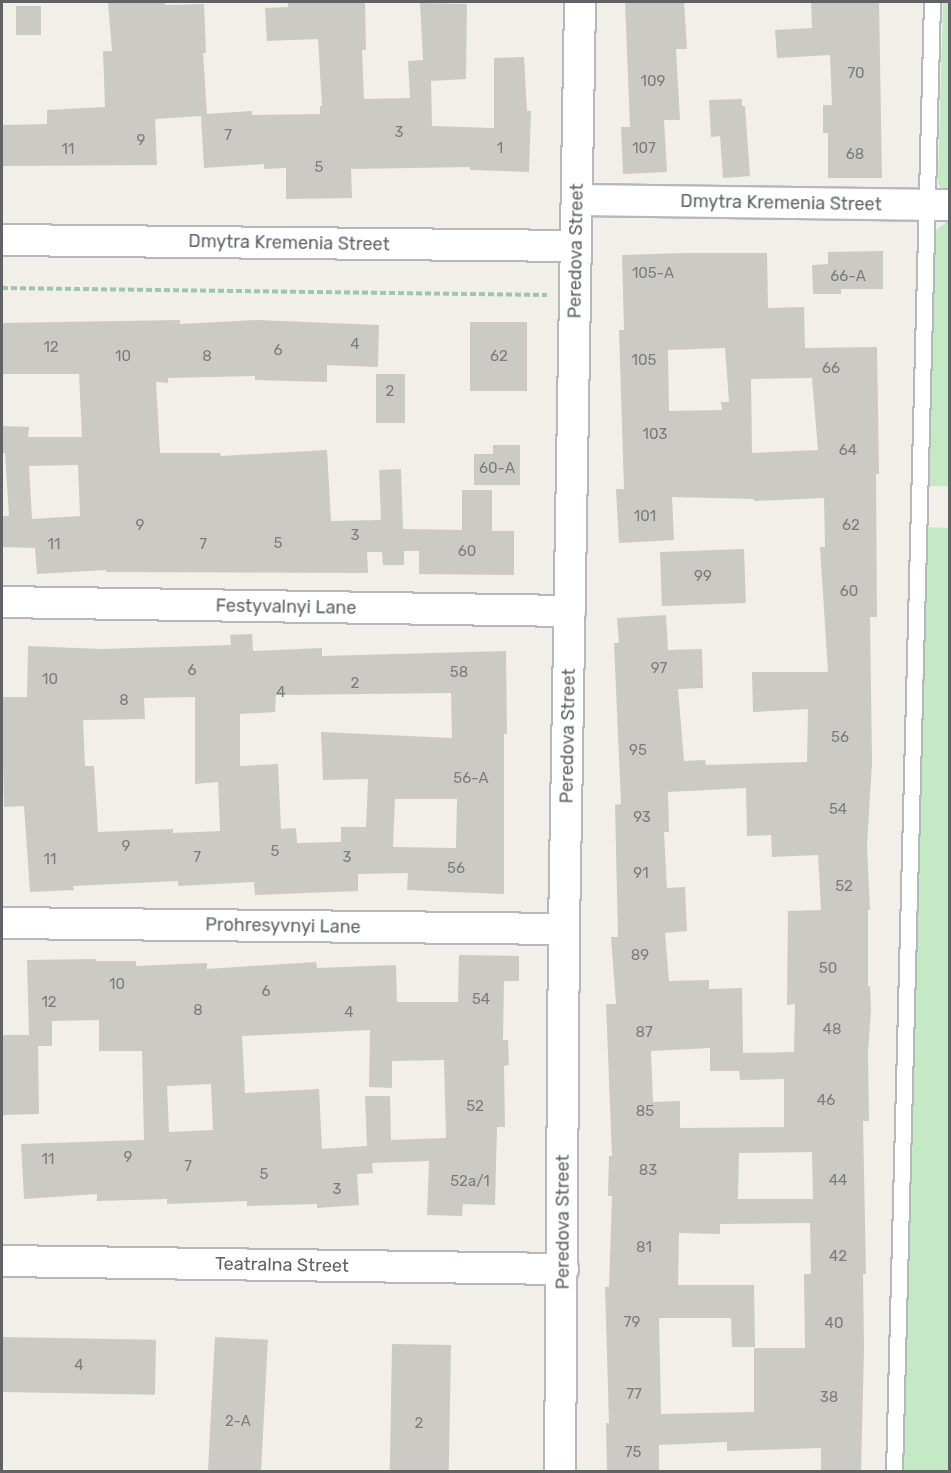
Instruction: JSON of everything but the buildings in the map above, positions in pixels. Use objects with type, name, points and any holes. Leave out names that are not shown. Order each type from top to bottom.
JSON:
[{"type":"street","name":"Peredova Street","points":[[560,1472],[564,929],[580,2]]},
{"type":"street","name":"Dmytra Kremenia Street","points":[[577,200],[937,205]]},
{"type":"street","name":"Dmytra Kremenia Street","points":[[2,240],[576,246]]},
{"type":"street","name":"Festyvalnyi Lane","points":[[2,602],[570,611]]},
{"type":"street","name":"Prohresyvnyi Lane","points":[[2,923],[564,929]]},
{"type":"street","name":"Teatralna Street","points":[[2,1261],[563,1269]]},
{"type":"lane","points":[[894,1472],[937,205],[932,2]]},
{"type":"path","points":[[2,288],[575,296]]},
{"type":"green space","points":[[943,2],[949,2],[949,190],[941,190],[938,183]]},
{"type":"green space","points":[[949,222],[949,486],[926,486],[933,232]]},
{"type":"green space","points":[[925,527],[949,528],[949,1471],[899,1472]]}]
